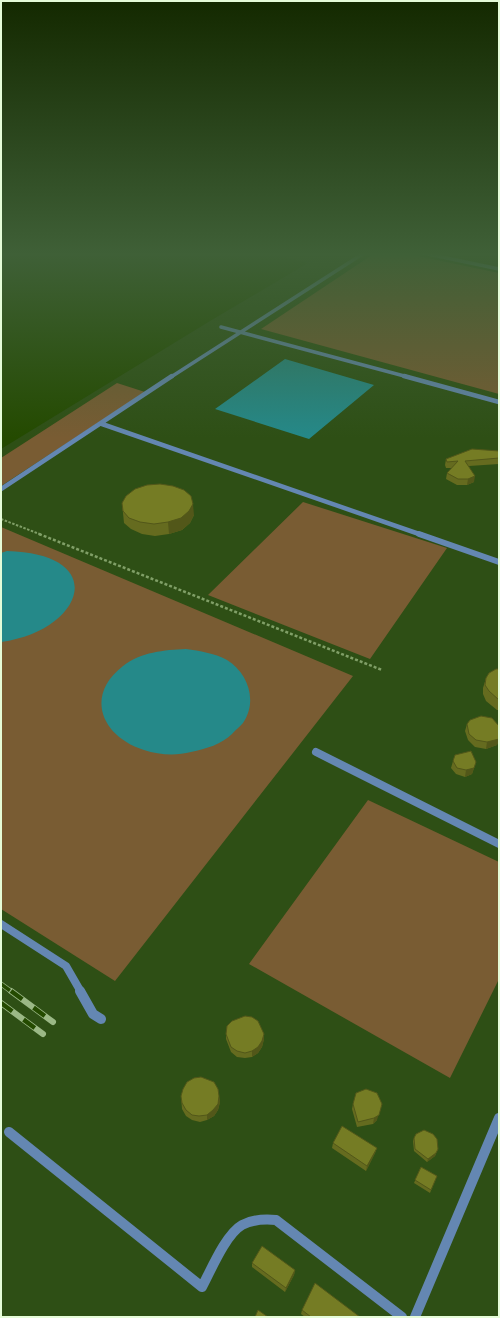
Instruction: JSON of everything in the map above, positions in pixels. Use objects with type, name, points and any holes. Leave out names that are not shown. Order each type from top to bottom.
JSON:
[{"type":"lane","points":[[1,489],[267,315]]},
{"type":"lane","points":[[221,327],[499,402]]},
{"type":"lane","points":[[102,424],[499,562]]},
{"type":"lane","points":[[316,752],[499,844]]},
{"type":"lane","points":[[1,924],[66,966],[93,1014],[101,1019]]},
{"type":"lane","points":[[415,1317],[499,1118]]},
{"type":"lane","points":[[9,1132],[202,1287],[223,1250],[240,1226],[263,1218],[270,1219],[276,1220],[402,1317]]},
{"type":"path","points":[[1,519],[382,670]]},
{"type":"shaded area","points":[[221,315],[499,315],[499,1317],[1,1317],[1,449]]},
{"type":"shaded area","points":[[283,315],[499,315],[499,394],[261,329]]},
{"type":"shaded area","points":[[117,383],[145,392],[1,486],[1,458]]},
{"type":"shaded area","points":[[303,502],[447,548],[370,659],[208,595]]},
{"type":"shaded area","points":[[1,527],[353,676],[115,981],[1,909]]},
{"type":"shaded area","points":[[368,800],[499,862],[499,979],[450,1078],[249,964]]},
{"type":"water","points":[[285,359],[374,385],[309,439],[215,409]]},
{"type":"water","points":[[7,551],[40,555],[62,565],[73,578],[74,594],[67,609],[51,624],[29,635],[1,642],[1,553]]},
{"type":"water","points":[[186,649],[207,653],[227,660],[240,672],[245,680],[250,697],[250,706],[243,723],[228,738],[219,743],[185,753],[156,753],[129,744],[118,736],[109,726],[103,714],[101,702],[104,690],[111,678],[123,666],[137,658],[161,651]]},
{"type":"building","points":[[472,449],[499,451],[499,458],[465,461],[475,476],[468,479],[458,479],[447,473],[458,461],[447,462],[446,459]]},
{"type":"building","points":[[160,484],[173,486],[184,490],[191,496],[193,504],[189,511],[181,518],[154,524],[140,522],[129,518],[123,511],[122,503],[126,496],[135,489],[147,485]]},
{"type":"building","points":[[499,669],[499,700],[485,685],[486,678],[489,673]]},
{"type":"building","points":[[481,716],[492,718],[499,726],[499,739],[487,742],[476,740],[469,734],[467,724],[470,720]]},
{"type":"building","points":[[471,751],[476,762],[474,768],[466,770],[457,768],[453,761],[455,755]]},
{"type":"building","points":[[245,1016],[252,1017],[258,1021],[264,1034],[258,1047],[245,1053],[237,1051],[231,1047],[226,1034],[227,1026],[232,1021]]},
{"type":"building","points":[[201,1077],[214,1082],[218,1089],[218,1104],[207,1115],[192,1115],[186,1110],[182,1103],[181,1096],[187,1082],[194,1078]]},
{"type":"building","points":[[366,1089],[377,1093],[382,1104],[379,1115],[374,1118],[358,1122],[353,1104],[356,1093]]},
{"type":"building","points":[[342,1126],[377,1148],[367,1166],[333,1143]]},
{"type":"building","points":[[424,1130],[433,1134],[437,1139],[438,1149],[436,1153],[428,1159],[415,1149],[414,1138],[416,1134]]},
{"type":"building","points":[[421,1167],[437,1176],[431,1190],[415,1180]]},
{"type":"building","points":[[262,1246],[295,1270],[286,1288],[252,1263]]},
{"type":"building","points":[[315,1283],[360,1317],[311,1317],[302,1310]]},
{"type":"building","points":[[258,1310],[268,1317],[255,1317]]},
{"type":"railway","points":[[1,984],[12,992]]},
{"type":"railway","points":[[11,991],[53,1022]]},
{"type":"railway","points":[[1,1003],[43,1034]]}]
